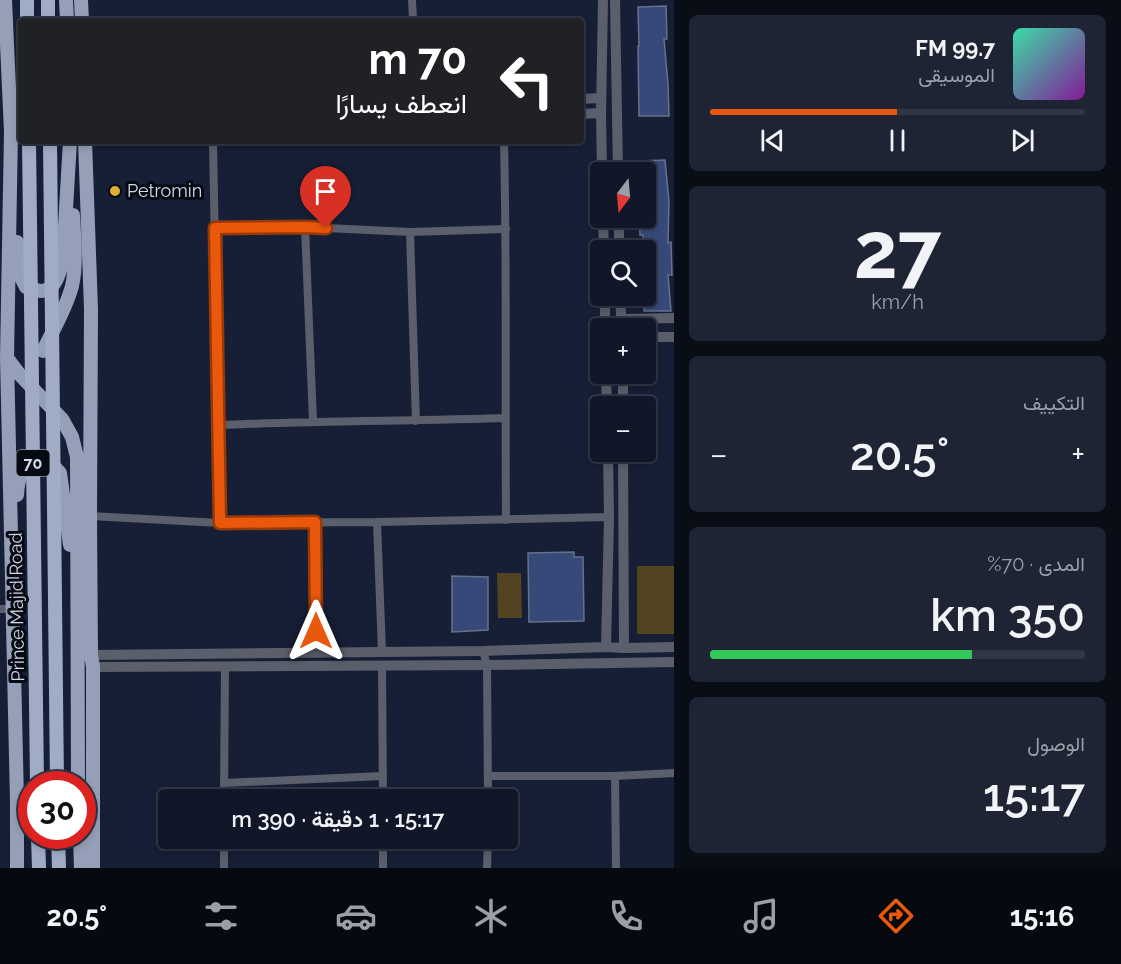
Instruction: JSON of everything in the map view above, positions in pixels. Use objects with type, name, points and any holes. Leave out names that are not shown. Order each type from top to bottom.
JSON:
[{"type":"highway","points":[[27,0],[27,18]]},
{"type":"highway","points":[[48,0],[48,18]]},
{"type":"highway","name":"Prince Majid Road","points":[[29,144],[37,771]]},
{"type":"highway","name":"Prince Majid Road","points":[[50,144],[57,771]]},
{"type":"highway","points":[[38,849],[39,868]]},
{"type":"highway","points":[[58,849],[59,868]]},
{"type":"main road","points":[[5,0],[19,273],[26,287],[42,291],[49,288],[58,278],[63,260],[70,144]]},
{"type":"main road","points":[[66,0],[67,18]]},
{"type":"main road","points":[[81,0],[82,18]]},
{"type":"main road","points":[[10,132],[4,384],[8,605],[17,801],[23,868]]},
{"type":"main road","points":[[43,351],[65,307],[72,285],[75,249],[70,144]]},
{"type":"main road","points":[[85,144],[91,309],[93,868]]},
{"type":"main road","points":[[4,384],[20,375],[65,324],[76,298],[82,273],[86,195]]},
{"type":"main road","points":[[4,358],[62,419],[72,437],[76,458],[78,771]]},
{"type":"main road","points":[[8,605],[18,482],[20,474],[28,465],[40,458],[50,462],[60,473],[78,595]]},
{"type":"main road","points":[[17,801],[17,868]]},
{"type":"main road","points":[[79,849],[79,868]]},
{"type":"street","points":[[412,0],[413,18]]},
{"type":"street","points":[[602,162],[603,0]]},
{"type":"street","points":[[615,0],[618,162]]},
{"type":"street","points":[[584,99],[601,98]]},
{"type":"street","points":[[584,114],[601,113]]},
{"type":"street","points":[[213,144],[220,523]]},
{"type":"street","points":[[504,144],[506,519]]},
{"type":"street","points":[[215,228],[305,227],[410,232],[506,230]]},
{"type":"street","points":[[305,227],[313,421]]},
{"type":"street","points":[[603,228],[603,240]]},
{"type":"street","points":[[619,228],[619,240]]},
{"type":"street","points":[[410,232],[416,421]]},
{"type":"street","points":[[603,233],[619,233]]},
{"type":"street","points":[[656,320],[674,318]]},
{"type":"street","points":[[656,338],[674,337]]},
{"type":"street","points":[[218,425],[505,418]]},
{"type":"street","points":[[606,646],[608,462]]},
{"type":"street","points":[[623,462],[624,648]]},
{"type":"street","points":[[90,516],[220,523],[609,517]]},
{"type":"street","points":[[315,522],[316,653]]},
{"type":"street","points":[[377,522],[382,652]]},
{"type":"street","points":[[92,661],[606,646],[674,647]]},
{"type":"street","points":[[483,651],[488,665],[488,789]]},
{"type":"street","points":[[92,661],[225,667],[674,662]]},
{"type":"street","points":[[382,665],[383,789]]},
{"type":"street","points":[[224,789],[225,667]]},
{"type":"street","points":[[489,776],[615,776],[674,773]]},
{"type":"street","points":[[224,783],[383,776]]},
{"type":"street","points":[[615,776],[616,868]]},
{"type":"street","points":[[224,849],[224,868]]},
{"type":"street","points":[[383,849],[383,868]]},
{"type":"street","points":[[487,868],[488,849]]},
{"type":"shaded area","points":[[637,566],[674,566],[674,634],[637,634]]},
{"type":"shaded area","points":[[497,573],[521,573],[522,618],[498,618]]},
{"type":"building","points":[[666,6],[667,39],[664,39],[669,116],[639,116],[638,7]]},
{"type":"building","points":[[665,160],[669,201],[668,243],[671,242],[672,275],[668,275],[671,311],[644,311],[644,306],[656,306],[656,240],[643,240],[640,228],[656,228],[656,162],[639,161]]},
{"type":"building","points":[[574,552],[574,557],[583,557],[584,621],[529,622],[528,553]]},
{"type":"building","points":[[452,576],[488,577],[488,630],[452,632]]},
{"type":"place","name":"Petromin","points":[[115,191]]},
{"type":"route","points":[[316,631],[315,522],[220,523],[215,228],[326,228]]}]
